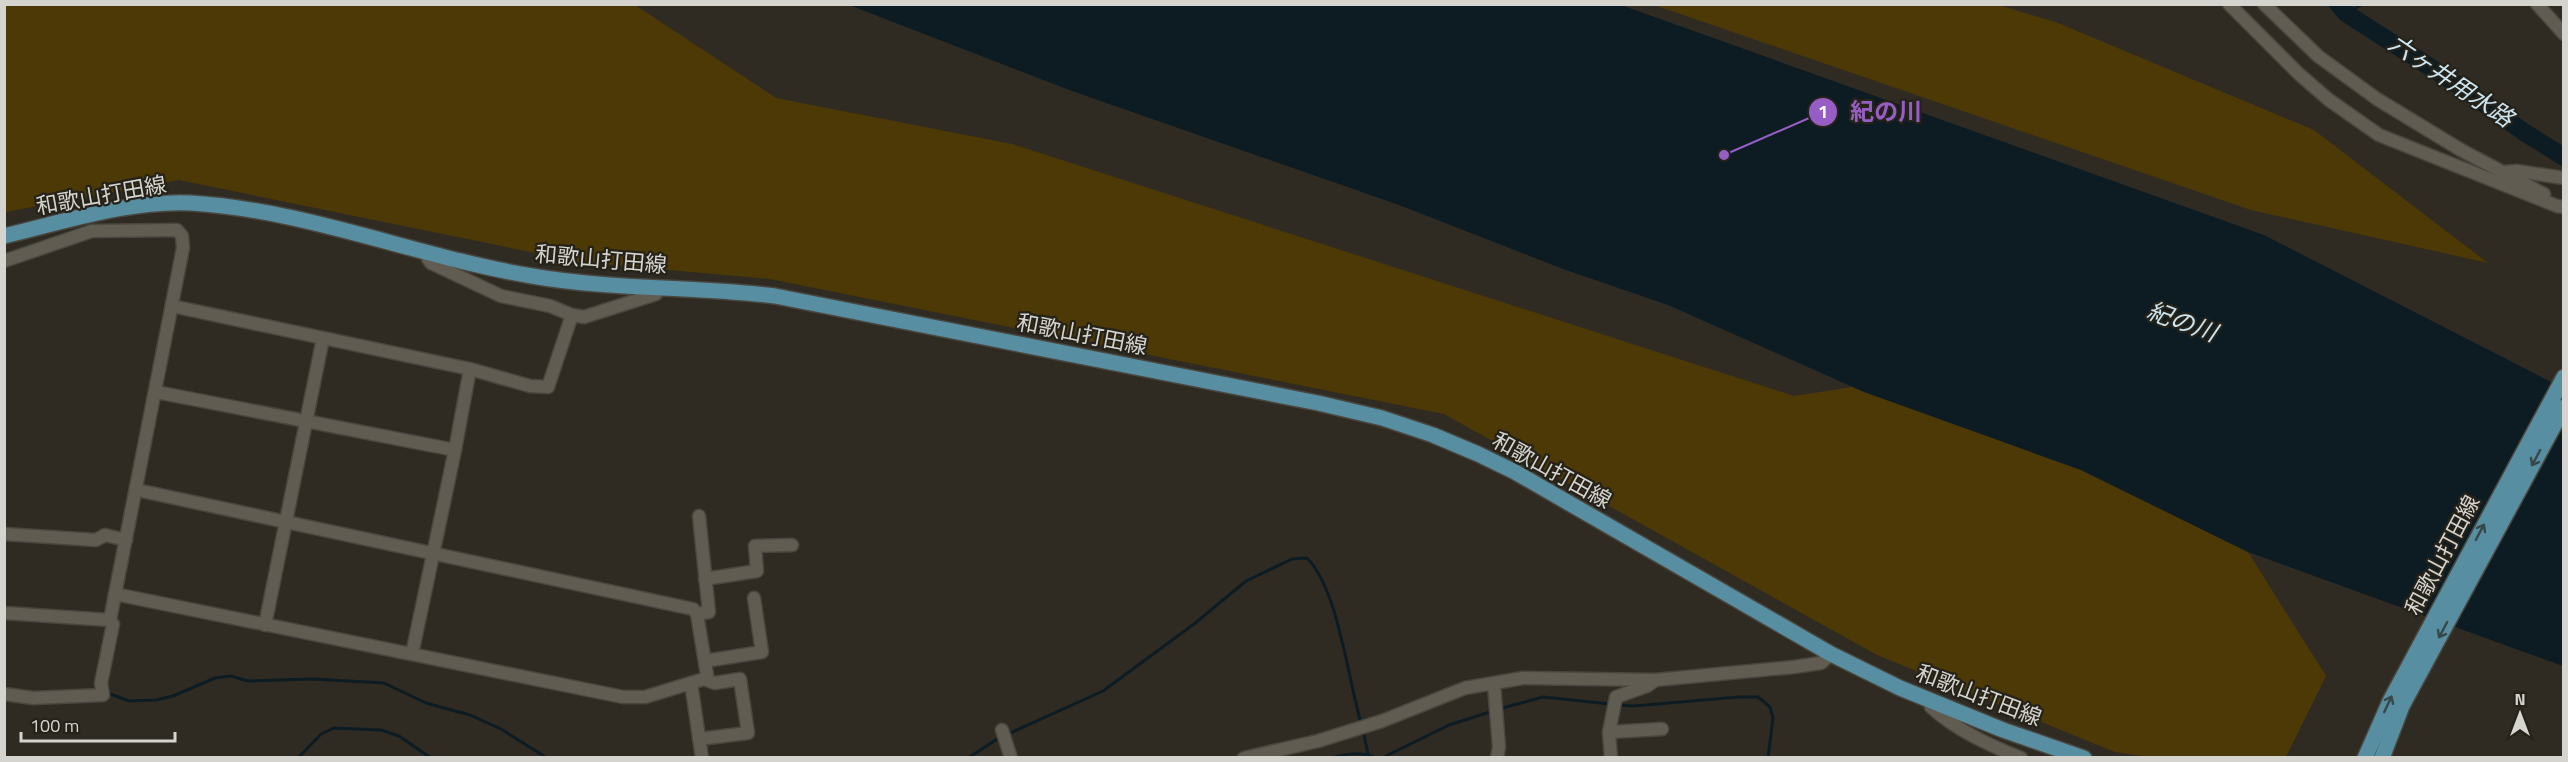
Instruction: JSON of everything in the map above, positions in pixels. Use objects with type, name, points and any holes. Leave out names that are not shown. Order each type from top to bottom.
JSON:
[{"type":"main road","name":"和歌山打田線","points":[[4,236],[90,224],[145,205],[190,203],[255,210],[494,270],[575,284],[719,289],[775,296],[1318,403],[1382,418],[1433,435],[1515,472],[1831,654],[1932,701],[2003,730],[2084,758]]},
{"type":"main road","name":"和歌山打田線","points":[[2365,758],[2390,701],[2564,377]]},
{"type":"main road","name":"和歌山打田線","points":[[2382,758],[2402,706],[2564,406]]},
{"type":"street","points":[[2229,4],[2299,74],[2329,100],[2379,135],[2557,207],[2564,205]]},
{"type":"street","points":[[2264,4],[2318,56],[2377,99],[2461,150],[2564,205]]},
{"type":"street","points":[[2536,4],[2562,28]]},
{"type":"street","points":[[2503,172],[2517,171],[2564,178]]},
{"type":"street","points":[[4,261],[90,224],[177,230],[182,236],[183,248],[110,620],[112,624],[101,683],[103,695],[33,698],[4,694]]},
{"type":"street","points":[[429,254],[428,259],[431,263],[501,296],[550,306],[584,317],[656,294],[660,288]]},
{"type":"street","points":[[172,306],[470,369],[530,386],[548,387],[572,315]]},
{"type":"street","points":[[265,625],[323,338]]},
{"type":"street","points":[[412,654],[456,450],[470,369]]},
{"type":"street","points":[[156,392],[456,450]]},
{"type":"street","points":[[137,490],[693,609],[697,614],[705,661],[707,675],[704,679]]},
{"type":"street","points":[[697,614],[709,612],[699,516]]},
{"type":"street","points":[[4,534],[96,540],[105,535],[126,540]]},
{"type":"street","points":[[705,579],[757,571],[755,546],[792,545]]},
{"type":"street","points":[[115,594],[623,697],[645,697],[704,679],[715,683],[740,679],[748,732],[699,739]]},
{"type":"street","points":[[705,661],[762,652],[754,598]]},
{"type":"street","points":[[4,613],[110,620]]},
{"type":"street","points":[[1244,758],[1318,741],[1382,721],[1465,688],[1495,690],[1523,678],[1655,680],[1794,667],[1821,663],[1831,654]]},
{"type":"street","points":[[1611,758],[1609,732],[1616,697],[1647,686],[1655,680]]},
{"type":"street","points":[[692,683],[702,758]]},
{"type":"street","points":[[1495,690],[1497,758]]},
{"type":"street","points":[[1932,701],[1931,707],[1940,716],[1989,745],[2021,758]]},
{"type":"street","points":[[1609,732],[1662,729]]},
{"type":"street","points":[[1002,730],[1011,758]]},
{"type":"shaded area","points":[[5,5],[635,5],[776,98],[1012,144],[1794,396],[1852,387],[2081,470],[2248,552],[2326,676],[2286,757],[2157,758],[2115,752],[1877,655],[1444,414],[770,279],[579,262],[179,180],[5,212]]},
{"type":"shaded area","points":[[1654,5],[1999,5],[2058,23],[2314,130],[2488,263],[2251,210]]},
{"type":"water","points":[[849,5],[1621,5],[2264,235],[2563,388],[2563,666],[2248,552],[2081,470],[1864,392],[1668,305],[1563,269],[1399,205],[1072,91]]},
{"type":"waterway","name":"六ヶ井用水路","points":[[2338,4],[2347,14],[2455,83],[2564,157]]},
{"type":"waterway","points":[[2347,14],[2362,4]]},
{"type":"waterway","points":[[1008,734],[1103,691],[1194,624],[1246,581],[1292,559],[1307,558],[1318,572],[1334,612],[1361,723]]},
{"type":"waterway","points":[[105,692],[129,701],[156,700],[173,696],[215,678],[231,676],[248,681],[313,679],[384,683],[426,703],[470,715],[501,729],[547,758]]},
{"type":"waterway","points":[[1499,709],[1543,697],[1610,704]]},
{"type":"waterway","points":[[1617,705],[1634,706],[1758,697],[1770,707],[1773,718],[1768,758]]},
{"type":"waterway","points":[[1382,758],[1449,725],[1493,711]]},
{"type":"waterway","points":[[298,758],[321,734],[334,728],[381,730],[399,736],[431,758]]},
{"type":"waterway","points":[[1363,730],[1368,754]]},
{"type":"waterway","points":[[968,758],[1002,736]]},
{"type":"waterway","points":[[1330,758],[1347,754],[1376,758]]},
{"type":"place","name":"紀の川","points":[[1724,155]]}]
